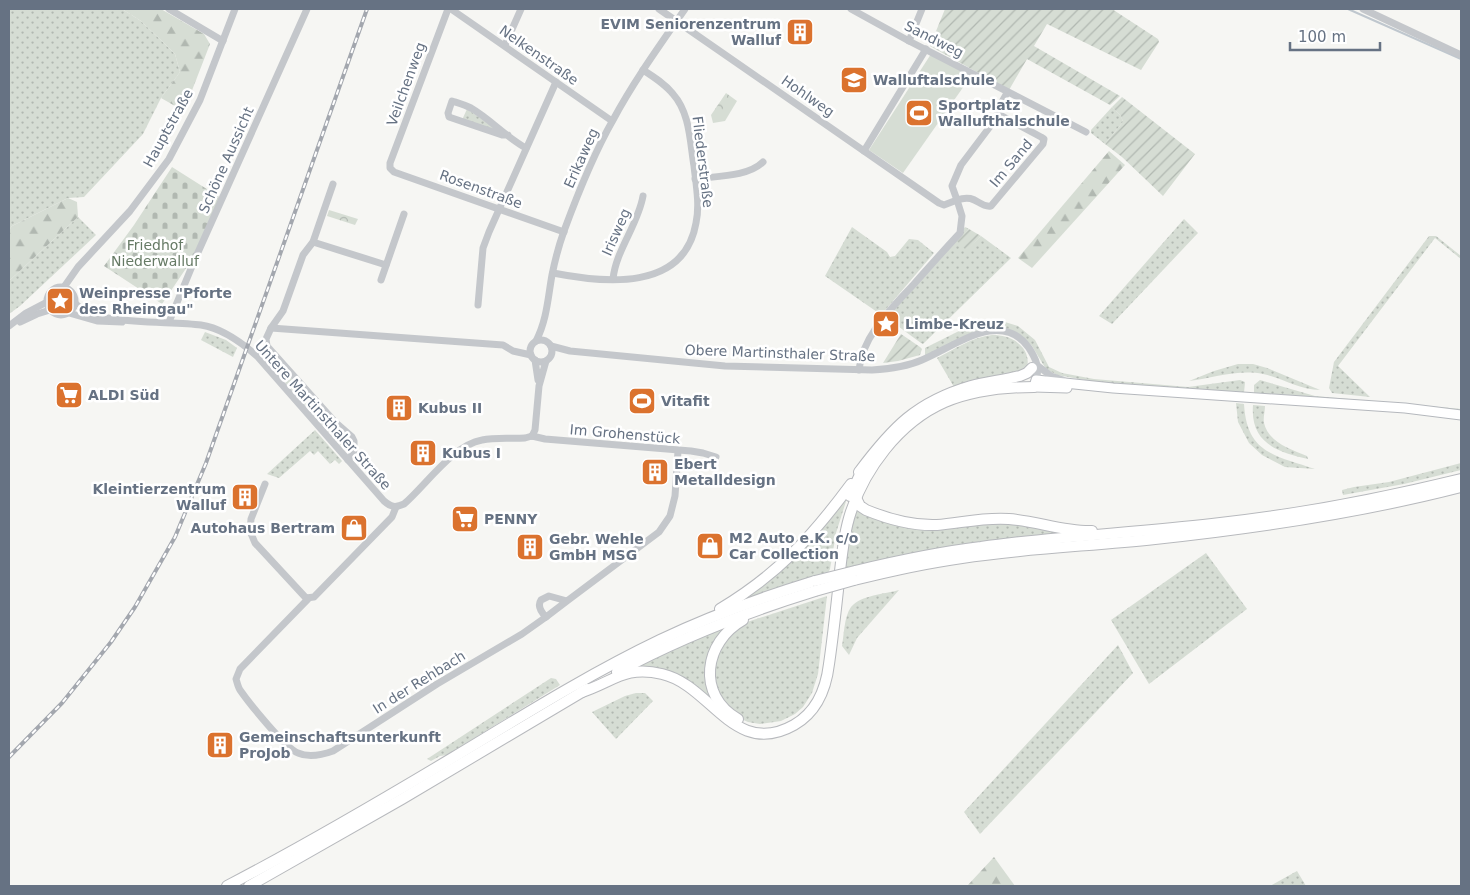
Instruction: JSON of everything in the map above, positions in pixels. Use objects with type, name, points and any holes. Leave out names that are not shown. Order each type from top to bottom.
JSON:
[{"type":"highway","points":[[691,626],[738,598],[785,562],[820,524],[889,434],[919,408],[950,393],[987,382],[1020,376],[1035,367]]},
{"type":"highway","points":[[987,382],[1034,383]]},
{"type":"highway","points":[[579,688],[592,688],[627,673],[656,672],[671,676],[684,683],[725,719],[743,729],[756,732],[770,732],[790,727],[803,719],[817,703],[825,684],[843,545],[856,498],[869,473],[885,450],[906,428],[931,409],[960,397],[1034,383]]},
{"type":"highway","points":[[772,604],[728,630],[717,644],[710,663],[712,685],[722,706],[739,720],[757,726],[776,725],[793,718],[807,705],[817,688],[822,670],[840,529],[849,499],[862,468]]},
{"type":"highway","points":[[579,688],[633,653],[691,626],[748,603],[932,554],[982,546],[1212,524],[1297,513],[1396,494],[1461,478]]},
{"type":"highway","points":[[855,575],[983,555],[1164,538],[1290,523],[1364,510],[1461,487]]},
{"type":"highway","points":[[856,498],[860,506],[866,510],[914,524],[937,525],[986,518],[1007,518],[1086,531],[1117,530],[1127,532]]},
{"type":"highway","points":[[227,886],[353,818],[579,688],[723,622],[815,586]]},
{"type":"highway","points":[[249,886],[380,812],[560,698]]},
{"type":"main road","points":[[1034,383],[1070,383],[1113,388]]},
{"type":"main road","points":[[1034,383],[1405,408],[1461,416]]},
{"type":"street","points":[[168,9],[223,42]]},
{"type":"street","name":"Hauptstraße","points":[[64,287],[78,267],[130,211],[169,159],[200,100],[235,9]]},
{"type":"street","name":"Schöne Aussicht","points":[[168,322],[307,9]]},
{"type":"street","name":"Nelkenstraße","points":[[449,9],[505,45],[612,121]]},
{"type":"street","name":"Veilchenweg","points":[[390,168],[393,154],[449,9]]},
{"type":"street","points":[[505,45],[521,9]]},
{"type":"street","name":"Hohlweg","points":[[659,9],[941,205],[957,200]]},
{"type":"street","name":"Erikaweg","points":[[536,341],[544,322],[553,273],[564,232],[590,165],[612,121],[643,70],[685,9]]},
{"type":"street","name":"Sandweg","points":[[851,9],[1086,132]]},
{"type":"street","points":[[909,40],[922,9]]},
{"type":"street","points":[[1363,9],[1461,55]]},
{"type":"street","points":[[864,151],[926,49]]},
{"type":"street","name":"Fliederstraße","points":[[553,273],[629,280],[649,276],[668,267],[681,256],[691,240],[696,225],[698,208],[686,119],[673,94],[662,83],[643,70]]},
{"type":"street","points":[[478,305],[483,248],[556,82]]},
{"type":"street","points":[[859,370],[864,350],[883,318],[960,232],[962,216],[952,186],[961,165],[998,116],[998,110],[1006,93]]},
{"type":"street","points":[[508,135],[502,135],[449,117],[448,113],[452,101],[470,108],[508,135],[526,148]]},
{"type":"street","name":"Im Sand","points":[[957,200],[970,198],[986,207],[991,206],[1043,144],[1044,139],[1042,137],[1002,116],[998,116]]},
{"type":"street","points":[[695,178],[748,172],[757,168],[763,162]]},
{"type":"street","name":"Rosenstraße","points":[[390,168],[394,172],[564,232]]},
{"type":"street","points":[[333,184],[313,242],[303,255],[283,312],[267,334],[266,343],[336,423],[352,437],[354,451],[348,460]]},
{"type":"street","name":"Irisweg","points":[[613,279],[614,268],[640,209],[643,196]]},
{"type":"street","points":[[381,280],[404,214]]},
{"type":"street","points":[[313,242],[386,265]]},
{"type":"street","name":"Hauptstraße","points":[[72,292],[73,280],[78,267]]},
{"type":"street","points":[[64,287],[72,292],[75,303],[69,313],[59,315],[50,310],[47,302],[48,296],[52,291],[64,287]]},
{"type":"street","points":[[9,326],[26,313],[47,302]]},
{"type":"street","name":"Untere Martinsthaler Straße","points":[[75,303],[82,310],[92,314],[136,321]]},
{"type":"street","points":[[9,326],[50,310]]},
{"type":"street","name":"Untere Martinsthaler Straße","points":[[69,313],[106,322],[168,322],[210,327],[226,333],[257,356],[384,501],[389,505],[400,505]]},
{"type":"street","name":"Erikaweg","points":[[544,322],[550,344]]},
{"type":"street","points":[[271,328],[503,345],[513,351],[533,357],[540,362],[549,358]]},
{"type":"street","name":"Obere Martinsthaler Straße","points":[[550,344],[570,351],[725,366],[859,370],[887,369],[910,364],[982,331],[1000,330],[1017,336],[1032,354],[1035,367],[1034,383]]},
{"type":"street","points":[[532,436],[535,430],[539,386],[552,350],[550,344],[542,340],[536,341],[530,348],[539,386]]},
{"type":"street","name":"Obere Martinsthaler Straße","points":[[549,358],[570,351]]},
{"type":"street","points":[[1035,367],[1051,376],[1070,383]]},
{"type":"street","name":"Im Grohenstück","points":[[308,599],[314,597],[389,520],[400,505],[448,461],[469,445],[482,440],[526,438],[532,436],[545,439],[702,453],[716,457]]},
{"type":"street","name":"In der Rehbach","points":[[308,599],[240,669],[236,679],[240,689],[290,749],[300,754],[322,755],[333,751],[437,684],[522,634],[659,532],[670,516],[675,496],[678,451]]},
{"type":"street","points":[[264,484],[251,519],[250,531],[252,538],[302,596],[308,599]]},
{"type":"street","points":[[546,617],[540,608],[541,600],[549,596],[567,601]]},
{"type":"green space","points":[[9,9],[122,9],[141,21],[175,54],[180,72],[161,98],[143,134],[84,197],[68,198],[12,226],[9,230]]},
{"type":"green space","points":[[122,9],[161,9],[204,34],[210,44],[184,111],[161,98],[180,72],[175,54],[141,21]]},
{"type":"green space","points":[[945,9],[1112,9],[1158,39],[1159,42],[1141,70],[1047,24],[1034,46],[1120,96],[1110,105],[1027,59],[1009,90],[930,46]]},
{"type":"green space","name":"Sportplatz Wallufthalschule","points":[[931,54],[971,76],[903,173],[869,150]]},
{"type":"green space","points":[[726,93],[737,101],[725,121],[713,123],[711,115]]},
{"type":"green space","points":[[1122,97],[1195,154],[1163,196],[1122,157],[1105,144],[1123,122],[1121,116],[1112,107]]},
{"type":"green space","points":[[1112,107],[1121,116],[1123,122],[1105,144],[1091,133],[1091,130]]},
{"type":"green space","points":[[467,109],[502,133],[462,120]]},
{"type":"green space","points":[[1109,151],[1125,165],[1032,268],[1018,258]]},
{"type":"green space","name":"Friedhof Niederwalluf","points":[[172,167],[221,198],[193,258],[162,304],[104,266],[134,225]]},
{"type":"green space","points":[[68,198],[77,202],[78,217],[9,281],[9,230],[12,226]]},
{"type":"green space","points":[[329,210],[358,219],[355,225],[327,216]]},
{"type":"green space","points":[[78,217],[96,235],[9,314],[9,281]]},
{"type":"green space","points":[[1184,219],[1198,233],[1112,324],[1099,316]]},
{"type":"green space","points":[[852,227],[887,252],[890,257],[895,256],[909,239],[918,240],[934,253],[882,314],[825,276]]},
{"type":"green space","points":[[965,227],[969,229],[958,241],[967,250],[981,236],[1011,258],[923,344],[888,317]]},
{"type":"green space","points":[[969,229],[981,236],[967,251],[957,241]]},
{"type":"green space","points":[[1429,236],[1436,236],[1461,256],[1461,259],[1435,238],[1338,366],[1370,397],[1332,393],[1329,388],[1334,362]]},
{"type":"green space","points":[[59,292],[66,293],[69,302],[66,304],[68,306],[62,309],[55,308],[52,302],[53,295]]},
{"type":"green space","points":[[987,319],[995,319],[1018,326],[1035,340],[1049,367],[1062,373],[1094,379],[1188,387],[1240,380],[1245,382],[1244,393],[1113,385],[1057,375],[1046,369],[1032,346],[1019,334],[1004,328],[994,327],[975,331],[925,356],[925,348]]},
{"type":"green space","points":[[205,332],[226,340],[237,348],[233,357],[201,340]]},
{"type":"green space","points":[[901,334],[922,349],[920,355],[883,363]]},
{"type":"green space","points":[[992,335],[1009,338],[1020,345],[1027,357],[1028,364],[1025,370],[1015,375],[988,377],[954,387],[937,358],[971,341]]},
{"type":"green space","points":[[277,361],[351,439],[347,446],[343,448],[281,378],[282,374],[273,364]]},
{"type":"green space","points":[[1238,364],[1253,364],[1267,368],[1320,390],[1305,388],[1270,376],[1254,373],[1235,373],[1189,381]]},
{"type":"green space","points":[[1260,380],[1315,396],[1461,409],[1461,411],[1254,393],[1254,385]]},
{"type":"green space","points":[[1236,403],[1244,404],[1246,421],[1257,443],[1266,450],[1287,460],[1315,469],[1285,467],[1262,455],[1249,443],[1238,422]]},
{"type":"green space","points":[[1253,405],[1265,406],[1264,423],[1270,436],[1281,444],[1307,456],[1308,459],[1286,453],[1268,444],[1256,428],[1253,418]]},
{"type":"green space","points":[[315,430],[342,461],[339,464],[335,460],[330,464],[318,451],[314,455],[310,451],[279,478],[267,474]]},
{"type":"green space","points":[[1461,463],[1461,470],[1404,484],[1343,495],[1342,490],[1389,482]]},
{"type":"green space","points":[[848,495],[836,533],[830,569],[827,575],[739,604]]},
{"type":"green space","points":[[856,506],[890,521],[1006,522],[1078,532],[841,569]]},
{"type":"green space","points":[[1206,553],[1247,609],[1149,684],[1111,620]]},
{"type":"green space","points":[[899,590],[857,638],[849,655],[842,646],[846,621],[851,607],[867,597]]},
{"type":"green space","points":[[827,596],[818,674],[812,693],[803,707],[795,714],[781,721],[760,724],[739,718],[724,706],[712,680],[716,650],[741,624]]},
{"type":"green space","points":[[730,625],[709,656],[719,708],[692,686],[627,671],[682,644]]},
{"type":"green space","points":[[1118,645],[1133,673],[980,834],[964,812]]},
{"type":"green space","points":[[551,678],[556,679],[560,685],[447,755],[440,756],[431,761],[427,759]]},
{"type":"green space","points":[[645,693],[653,701],[616,739],[592,712],[625,696]]},
{"type":"green space","points":[[994,857],[1015,886],[967,886]]},
{"type":"green space","points":[[1297,871],[1306,886],[1270,886]]},
{"type":"waterway","points":[[1348,9],[1461,59]]},
{"type":"railway","points":[[9,757],[62,703],[111,642],[135,607],[175,537],[206,463],[367,9]]},
{"type":"place","name":"EVIM Seniorenzentrum Walluf","points":[[800,32]]},
{"type":"place","name":"Walluftalschule","points":[[854,80]]},
{"type":"place","name":"Sportplatz Wallufthalschule","points":[[919,113]]},
{"type":"place","name":"Weinpresse \"Pforte des Rheingau\"","points":[[60,301]]},
{"type":"place","name":"Limbe-Kreuz","points":[[886,324]]},
{"type":"place","name":"ALDI Süd","points":[[69,395]]},
{"type":"place","name":"Vitafit","points":[[642,401]]},
{"type":"place","name":"Kubus II","points":[[399,408]]},
{"type":"place","name":"Kubus I","points":[[423,453]]},
{"type":"place","name":"Ebert Metalldesign","points":[[655,472]]},
{"type":"place","name":"Kleintierzentrum Walluf","points":[[245,497]]},
{"type":"place","name":"PENNY","points":[[465,519]]},
{"type":"place","name":"Autohaus Bertram","points":[[354,528]]},
{"type":"place","name":"M2 Auto e.K. c/o Car Collection","points":[[710,546]]},
{"type":"place","name":"Gebr. Wehle GmbH MSG","points":[[530,547]]},
{"type":"place","name":"Gemeinschaftsunterkunft ProJob","points":[[220,745]]}]
